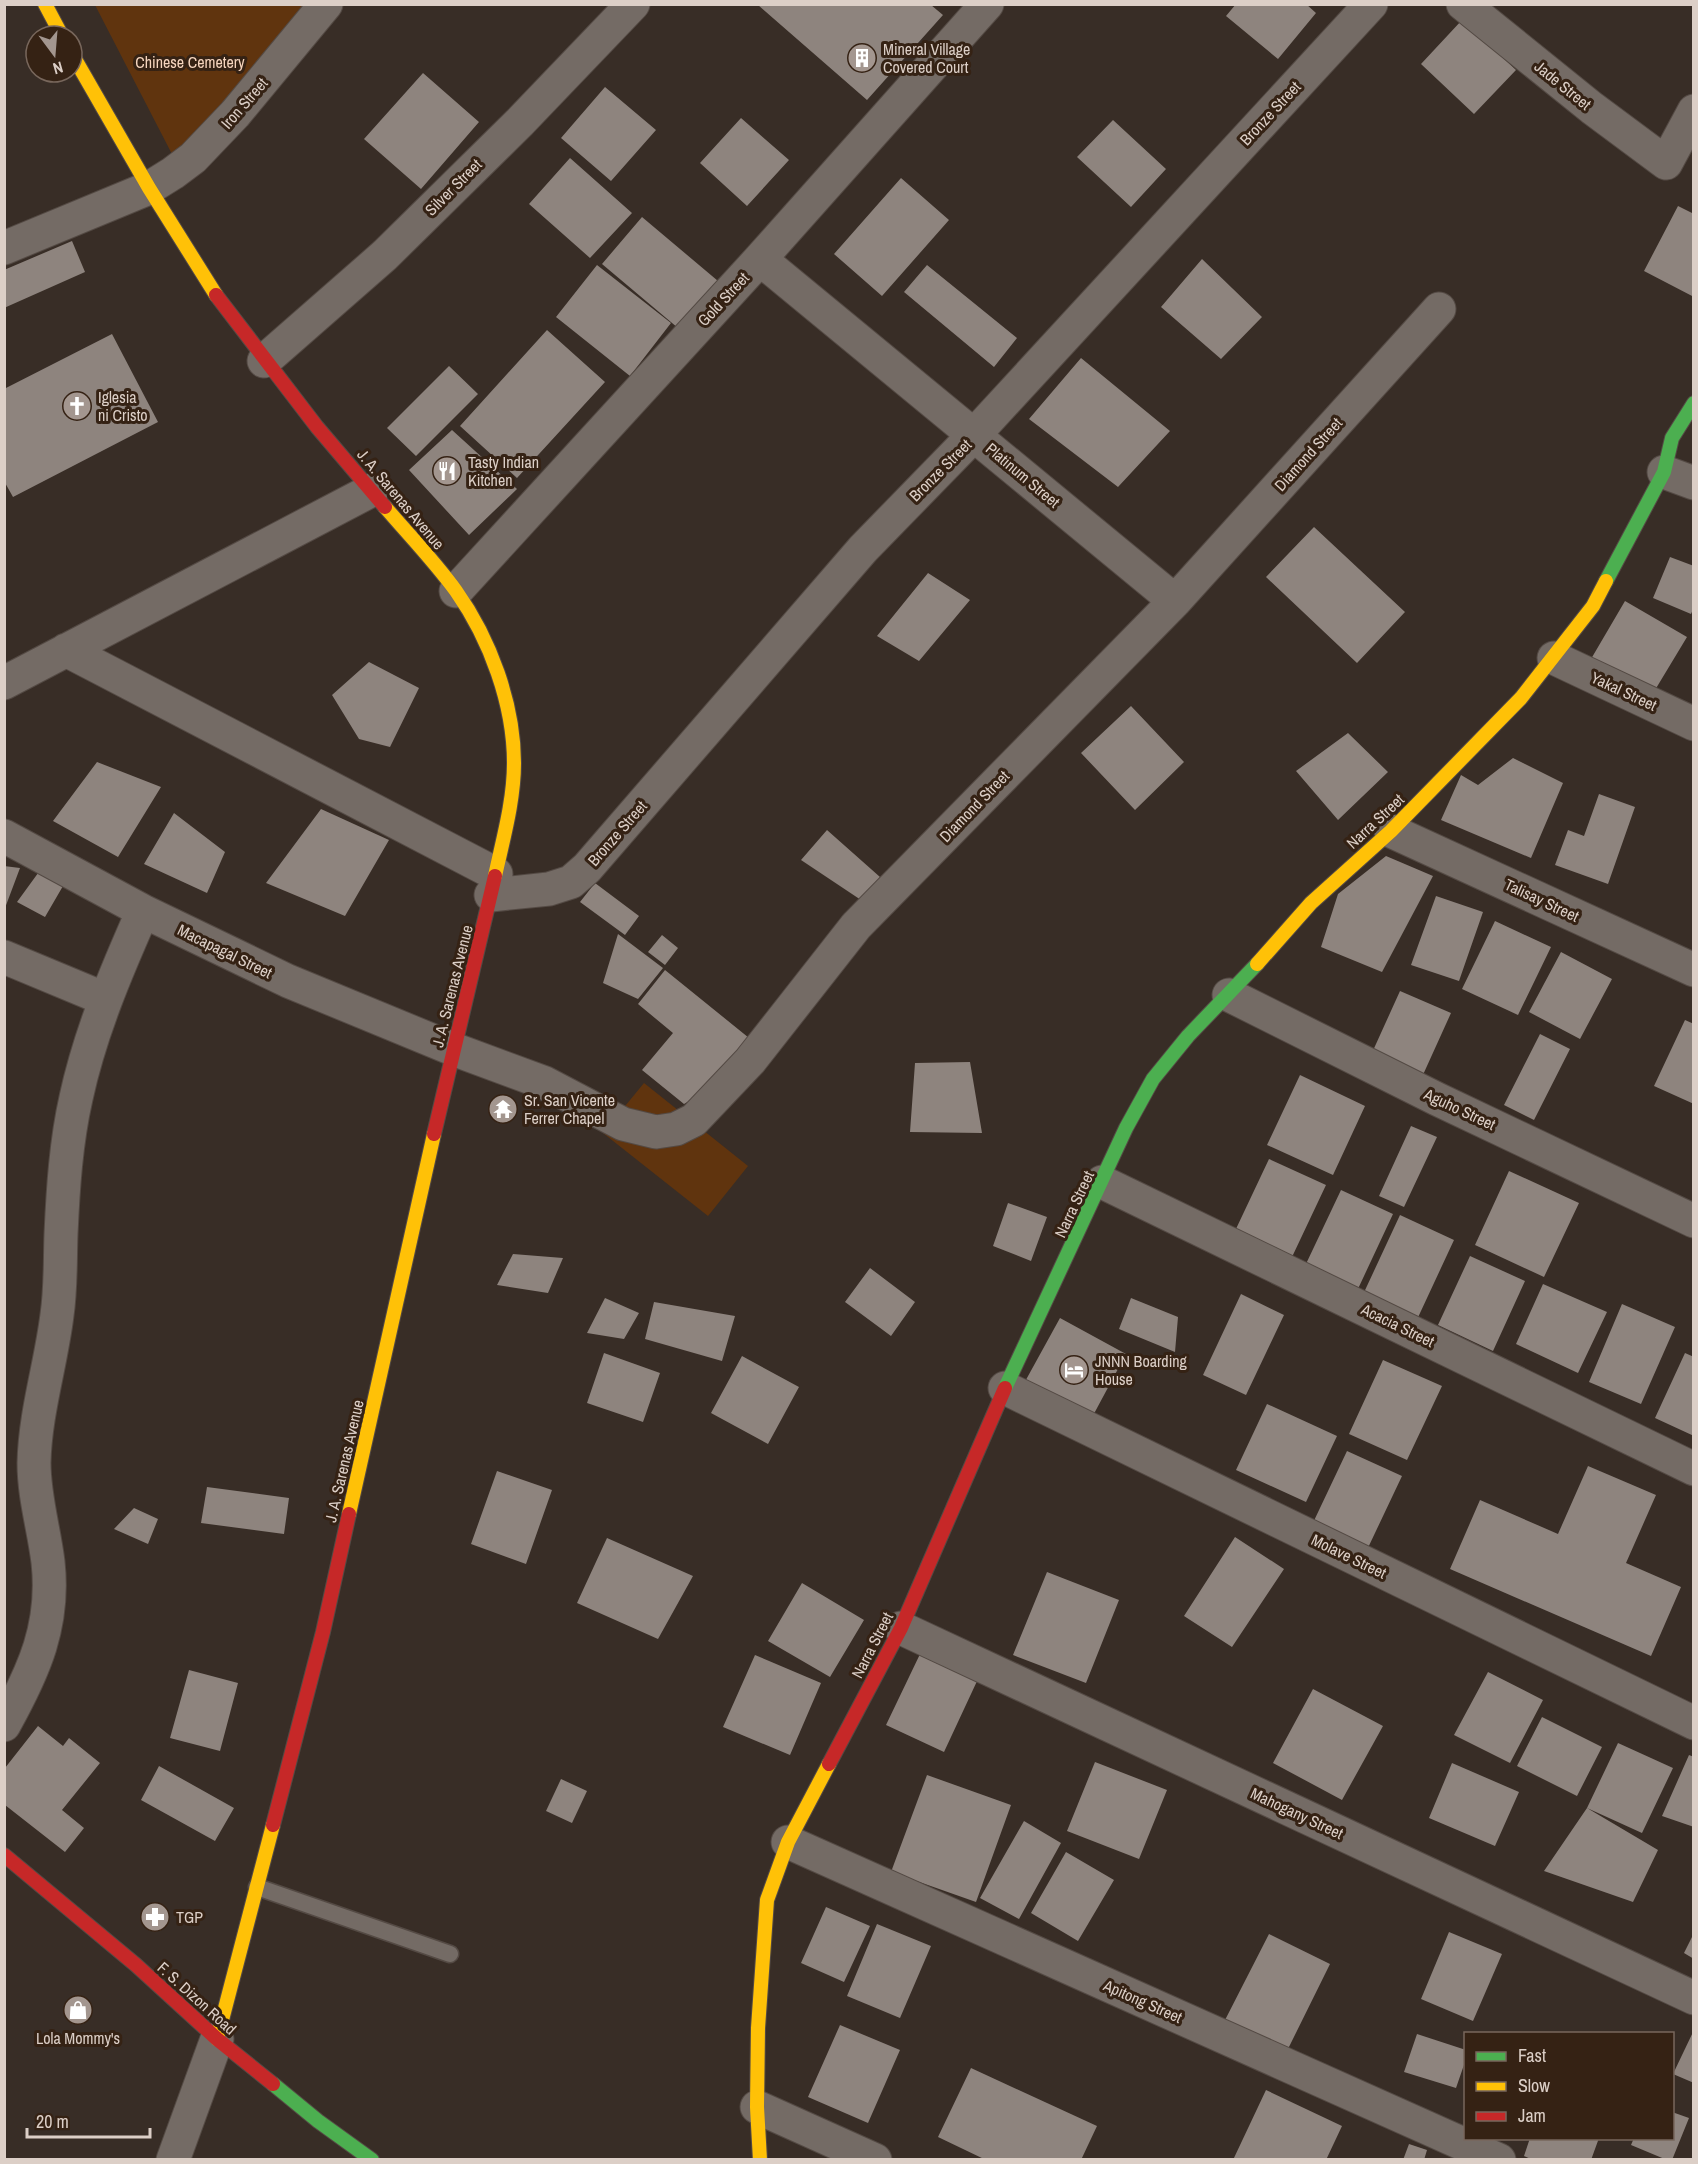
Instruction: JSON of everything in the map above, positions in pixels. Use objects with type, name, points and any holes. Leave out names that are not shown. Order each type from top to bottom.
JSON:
[{"type":"main road","points":[[45,4],[56,24]]},
{"type":"main road","name":"J. A. Sarenas Avenue","points":[[84,75],[148,188],[222,304],[317,427],[456,591],[481,632],[497,674],[510,719],[514,763],[511,794],[494,884],[453,1049],[323,1632],[217,2039]]},
{"type":"main road","name":"Narra Street","points":[[760,2160],[757,2107],[758,2028],[767,1900],[788,1842],[901,1628],[1005,1388],[1126,1128],[1153,1079],[1188,1036],[1311,903],[1391,831],[1521,698],[1554,658],[1593,606],[1679,477],[1672,438],[1694,403]]},
{"type":"main road","name":"F. S. Dizon Road","points":[[4,1855],[119,1951],[217,2039],[318,2121],[372,2160]]},
{"type":"street","name":"Iron Street","points":[[4,248],[148,188],[173,173],[212,140],[326,4]]},
{"type":"street","name":"Silver Street","points":[[264,361],[385,255],[520,122],[633,4]]},
{"type":"street","name":"Gold Street","points":[[456,591],[760,259],[987,4]]},
{"type":"street","name":"Bronze Street","points":[[494,884],[549,889],[571,882],[587,868],[856,557],[974,435],[1371,4]]},
{"type":"street","name":"Jade Street","points":[[1463,4],[1592,108],[1666,163],[1694,111]]},
{"type":"street","name":"Platinum Street","points":[[760,259],[1175,601]]},
{"type":"street","name":"Diamond Street","points":[[453,1049],[545,1083],[623,1124],[639,1129],[656,1132],[676,1129],[694,1120],[750,1060],[856,926],[1175,601],[1439,309]]},
{"type":"street","points":[[4,683],[372,490]]},
{"type":"street","points":[[66,650],[494,884]]},
{"type":"street","name":"Yakal Street","points":[[1554,658],[1694,724]]},
{"type":"street","name":"Talisay Street","points":[[1391,831],[1694,970]]},
{"type":"street","name":"Macapagal Street","points":[[4,836],[143,911],[288,981],[453,1049]]},
{"type":"street","points":[[4,1725],[37,1659],[48,1623],[50,1583],[34,1463],[57,1316],[68,1145],[76,1099],[105,999],[143,911]]},
{"type":"street","points":[[4,957],[105,999]]},
{"type":"street","name":"Aguho Street","points":[[1228,994],[1437,1099],[1694,1221]]},
{"type":"street","name":"Acacia Street","points":[[1102,1182],[1694,1469]]},
{"type":"street","name":"Molave Street","points":[[1005,1388],[1694,1723]]},
{"type":"street","name":"Mahogany Street","points":[[901,1628],[1694,1998]]},
{"type":"street","name":"Apitong Street","points":[[788,1842],[1499,2160]]},
{"type":"street","points":[[173,2160],[217,2039]]},
{"type":"street","points":[[757,2107],[875,2160]]},
{"type":"lane","points":[[256,1887],[450,1954]]},
{"type":"green space","name":"Chinese Cemetery","points":[[95,5],[313,5],[174,158]]},
{"type":"green space","points":[[644,1083],[748,1166],[708,1216],[603,1133]]},
{"type":"building","points":[[1236,4],[1306,4],[1316,13],[1278,59],[1226,16]]},
{"type":"building","name":"Mineral Village Covered Court","points":[[758,5],[931,5],[943,15],[867,100]]},
{"type":"building","points":[[1462,20],[1516,70],[1474,114],[1421,64]]},
{"type":"building","points":[[423,73],[479,122],[421,189],[364,139]]},
{"type":"building","points":[[605,87],[656,130],[611,181],[561,138]]},
{"type":"building","points":[[741,118],[789,160],[747,206],[700,163]]},
{"type":"building","points":[[1113,120],[1166,169],[1131,207],[1077,157]]},
{"type":"building","points":[[570,158],[632,213],[590,258],[529,204]]},
{"type":"building","points":[[901,178],[949,220],[882,296],[834,254]]},
{"type":"building","points":[[1678,206],[1694,214],[1694,297],[1644,271]]},
{"type":"building","points":[[642,217],[718,281],[678,328],[602,264]]},
{"type":"building","points":[[72,241],[85,272],[4,308],[4,270]]},
{"type":"building","points":[[1202,259],[1262,317],[1221,359],[1161,307]]},
{"type":"building","points":[[597,265],[671,323],[630,376],[556,317]]},
{"type":"building","points":[[927,265],[1017,338],[994,367],[904,292]]},
{"type":"building","points":[[547,330],[605,382],[517,478],[460,426]]},
{"type":"building","name":"Iglesia ni Cristo","points":[[112,334],[158,422],[13,497],[4,481],[4,389]]},
{"type":"building","points":[[1081,358],[1170,431],[1118,487],[1029,419]]},
{"type":"building","points":[[449,366],[478,394],[416,456],[387,428]]},
{"type":"building","points":[[452,430],[517,489],[469,535],[409,470]]},
{"type":"building","points":[[1314,527],[1405,612],[1357,663],[1266,577]]},
{"type":"building","points":[[1670,557],[1694,566],[1694,607],[1691,614],[1653,598]]},
{"type":"building","points":[[928,573],[970,600],[919,661],[877,636]]},
{"type":"building","points":[[1625,601],[1687,637],[1652,695],[1591,659]]},
{"type":"building","points":[[369,662],[419,688],[390,747],[359,739],[332,695]]},
{"type":"building","points":[[1131,706],[1184,762],[1135,810],[1081,753]]},
{"type":"building","points":[[1348,733],[1388,772],[1338,820],[1296,771]]},
{"type":"building","points":[[1513,758],[1563,783],[1531,858],[1441,820],[1461,775],[1478,785]]},
{"type":"building","points":[[97,762],[161,787],[118,857],[53,821]]},
{"type":"building","points":[[1599,794],[1635,807],[1608,884],[1555,865],[1568,830],[1584,836]]},
{"type":"building","points":[[321,809],[389,840],[345,916],[266,883]]},
{"type":"building","points":[[174,813],[225,852],[207,893],[144,864]]},
{"type":"building","points":[[827,830],[880,877],[861,900],[801,860]]},
{"type":"building","points":[[1386,856],[1433,876],[1382,972],[1321,947],[1338,894]]},
{"type":"building","points":[[4,866],[20,868],[5,908],[4,908]]},
{"type":"building","points":[[41,869],[63,886],[45,917],[17,902]]},
{"type":"building","points":[[595,883],[639,916],[625,935],[580,902]]},
{"type":"building","points":[[1436,896],[1483,912],[1459,981],[1411,965]]},
{"type":"building","points":[[1495,921],[1551,947],[1518,1015],[1462,989]]},
{"type":"building","points":[[618,934],[663,968],[638,999],[603,983]]},
{"type":"building","points":[[662,935],[678,948],[665,965],[648,952]]},
{"type":"building","points":[[1561,952],[1612,979],[1580,1039],[1529,1012]]},
{"type":"building","points":[[665,970],[754,1042],[725,1080],[684,1104],[642,1070],[673,1033],[638,1004]]},
{"type":"building","points":[[1400,991],[1451,1013],[1422,1077],[1371,1055]]},
{"type":"building","points":[[1685,1020],[1694,1024],[1694,1104],[1654,1086]]},
{"type":"building","points":[[1540,1034],[1570,1049],[1534,1120],[1504,1105]]},
{"type":"building","points":[[970,1062],[982,1133],[910,1132],[915,1063]]},
{"type":"building","points":[[1300,1075],[1365,1106],[1333,1175],[1267,1145]]},
{"type":"building","points":[[1411,1126],[1437,1137],[1404,1207],[1379,1196]]},
{"type":"building","points":[[1269,1159],[1326,1185],[1292,1257],[1235,1231]]},
{"type":"building","points":[[1509,1171],[1579,1203],[1544,1277],[1475,1245]]},
{"type":"building","points":[[1341,1190],[1393,1214],[1357,1291],[1305,1266]]},
{"type":"building","points":[[1008,1203],[1047,1217],[1031,1261],[993,1246]]},
{"type":"building","points":[[1400,1215],[1454,1240],[1414,1326],[1360,1301]]},
{"type":"building","points":[[513,1254],[563,1258],[548,1293],[497,1285]]},
{"type":"building","points":[[1470,1256],[1525,1281],[1493,1351],[1438,1325]]},
{"type":"building","points":[[870,1268],[915,1302],[891,1336],[845,1302]]},
{"type":"building","points":[[1543,1284],[1607,1312],[1578,1373],[1516,1344]]},
{"type":"building","points":[[1241,1294],[1284,1315],[1246,1395],[1203,1375]]},
{"type":"building","points":[[605,1298],[639,1313],[624,1339],[587,1333]]},
{"type":"building","points":[[1131,1298],[1178,1317],[1175,1352],[1119,1329]]},
{"type":"building","points":[[654,1302],[735,1316],[722,1361],[645,1339]]},
{"type":"building","points":[[1622,1304],[1675,1327],[1641,1404],[1589,1382]]},
{"type":"building","name":"JNNN Boarding House","points":[[1060,1318],[1126,1354],[1089,1423],[1022,1387]]},
{"type":"building","points":[[604,1353],[660,1373],[643,1422],[587,1403]]},
{"type":"building","points":[[1685,1353],[1694,1357],[1694,1436],[1655,1418]]},
{"type":"building","points":[[742,1356],[799,1387],[768,1444],[711,1413]]},
{"type":"building","points":[[1383,1360],[1442,1386],[1407,1460],[1349,1434]]},
{"type":"building","points":[[1267,1404],[1337,1436],[1306,1502],[1236,1470]]},
{"type":"building","points":[[1347,1451],[1402,1476],[1366,1552],[1311,1527]]},
{"type":"building","points":[[1588,1466],[1656,1495],[1626,1563],[1681,1587],[1651,1656],[1450,1569],[1480,1500],[1558,1534]]},
{"type":"building","points":[[497,1471],[552,1490],[526,1564],[471,1544]]},
{"type":"building","points":[[207,1487],[289,1498],[284,1534],[201,1523]]},
{"type":"building","points":[[134,1508],[158,1519],[148,1544],[114,1529]]},
{"type":"building","points":[[1235,1537],[1284,1569],[1232,1647],[1184,1616]]},
{"type":"building","points":[[607,1538],[693,1576],[658,1639],[577,1603]]},
{"type":"building","points":[[1047,1572],[1119,1600],[1086,1683],[1013,1655]]},
{"type":"building","points":[[802,1583],[864,1620],[830,1677],[768,1641]]},
{"type":"building","points":[[921,1652],[978,1679],[944,1752],[886,1725]]},
{"type":"building","points":[[755,1655],[821,1683],[790,1755],[723,1727]]},
{"type":"building","points":[[189,1670],[238,1683],[220,1751],[170,1738]]},
{"type":"building","points":[[1488,1672],[1543,1700],[1510,1763],[1454,1735]]},
{"type":"building","points":[[1313,1689],[1383,1726],[1342,1800],[1273,1763]]},
{"type":"building","points":[[1542,1717],[1602,1747],[1577,1796],[1517,1766]]},
{"type":"building","points":[[38,1726],[63,1746],[69,1738],[100,1763],[62,1810],[84,1828],[65,1852],[5,1805],[5,1768]]},
{"type":"building","points":[[1618,1743],[1673,1768],[1642,1833],[1587,1808]]},
{"type":"building","points":[[1689,1755],[1694,1757],[1694,1827],[1662,1816]]},
{"type":"building","points":[[1095,1762],[1167,1790],[1139,1859],[1067,1831]]},
{"type":"building","points":[[1452,1763],[1519,1792],[1495,1846],[1429,1818]]},
{"type":"building","points":[[159,1766],[234,1808],[215,1841],[141,1800]]},
{"type":"building","points":[[927,1775],[1011,1805],[976,1902],[891,1872]]},
{"type":"building","points":[[561,1779],[587,1791],[572,1823],[546,1811]]},
{"type":"building","points":[[1587,1808],[1658,1850],[1633,1902],[1544,1871]]},
{"type":"building","points":[[1024,1821],[1061,1843],[1019,1919],[980,1898]]},
{"type":"building","points":[[1066,1852],[1114,1880],[1078,1941],[1031,1913]]},
{"type":"building","points":[[826,1907],[870,1926],[844,1982],[801,1963]]},
{"type":"building","points":[[877,1924],[931,1946],[900,2018],[847,1996]]},
{"type":"building","points":[[1449,1932],[1502,1954],[1473,2021],[1421,1999]]},
{"type":"building","points":[[1694,1933],[1694,1959],[1684,1953]]},
{"type":"building","points":[[1269,1934],[1330,1964],[1286,2053],[1224,2022]]},
{"type":"building","points":[[840,2025],[900,2050],[868,2123],[808,2097]]},
{"type":"building","points":[[1694,2030],[1694,2083],[1674,2074]]},
{"type":"building","points":[[1417,2034],[1464,2049],[1464,2065],[1456,2088],[1404,2072]]},
{"type":"building","points":[[971,2068],[1097,2126],[1081,2160],[986,2160],[938,2137]]},
{"type":"building","points":[[1266,2090],[1342,2126],[1326,2160],[1233,2160]]},
{"type":"building","points":[[1674,2113],[1689,2118],[1672,2160],[1631,2145],[1633,2140],[1674,2140]]},
{"type":"building","points":[[1529,2140],[1598,2140],[1591,2160],[1533,2160],[1524,2156]]},
{"type":"building","points":[[1409,2144],[1427,2150],[1424,2160],[1403,2160]]},
{"type":"traffic: fast","points":[[1606,581],[1664,472],[1672,438],[1694,403]]},
{"type":"traffic: fast","points":[[1005,1388],[1126,1128],[1153,1079],[1188,1036],[1257,964]]},
{"type":"traffic: fast","points":[[273,2084],[318,2121],[372,2160]]},
{"type":"traffic: slow","points":[[45,4],[56,24]]},
{"type":"traffic: slow","points":[[84,75],[149,188],[216,295]]},
{"type":"traffic: slow","points":[[385,507],[456,591],[489,651],[505,695],[513,741],[514,777],[508,820],[495,876]]},
{"type":"traffic: slow","points":[[1257,964],[1311,903],[1391,831],[1521,698],[1593,606],[1606,581]]},
{"type":"traffic: slow","points":[[349,1514],[434,1134]]},
{"type":"traffic: slow","points":[[760,2160],[757,2107],[758,2028],[767,1900],[788,1842],[829,1764]]},
{"type":"traffic: slow","points":[[217,2039],[273,1825]]},
{"type":"traffic: jam","points":[[216,295],[317,427],[385,507]]},
{"type":"traffic: jam","points":[[434,1134],[495,876]]},
{"type":"traffic: jam","points":[[829,1764],[901,1628],[1005,1388]]},
{"type":"traffic: jam","points":[[273,1825],[323,1632],[349,1514]]},
{"type":"traffic: jam","points":[[4,1855],[136,1965],[217,2039],[273,2084]]},
{"type":"place","name":"Mineral Village Covered Court","points":[[862,58]]},
{"type":"place","name":"Iglesia ni Cristo","points":[[77,406]]},
{"type":"place","name":"Tasty Indian Kitchen","points":[[447,471]]},
{"type":"place","name":"Sr. San Vicente Ferrer Chapel","points":[[503,1109]]},
{"type":"place","name":"JNNN Boarding House","points":[[1074,1370]]},
{"type":"place","name":"TGP","points":[[155,1917]]},
{"type":"place","name":"Lola Mommy's","points":[[78,2010]]}]
